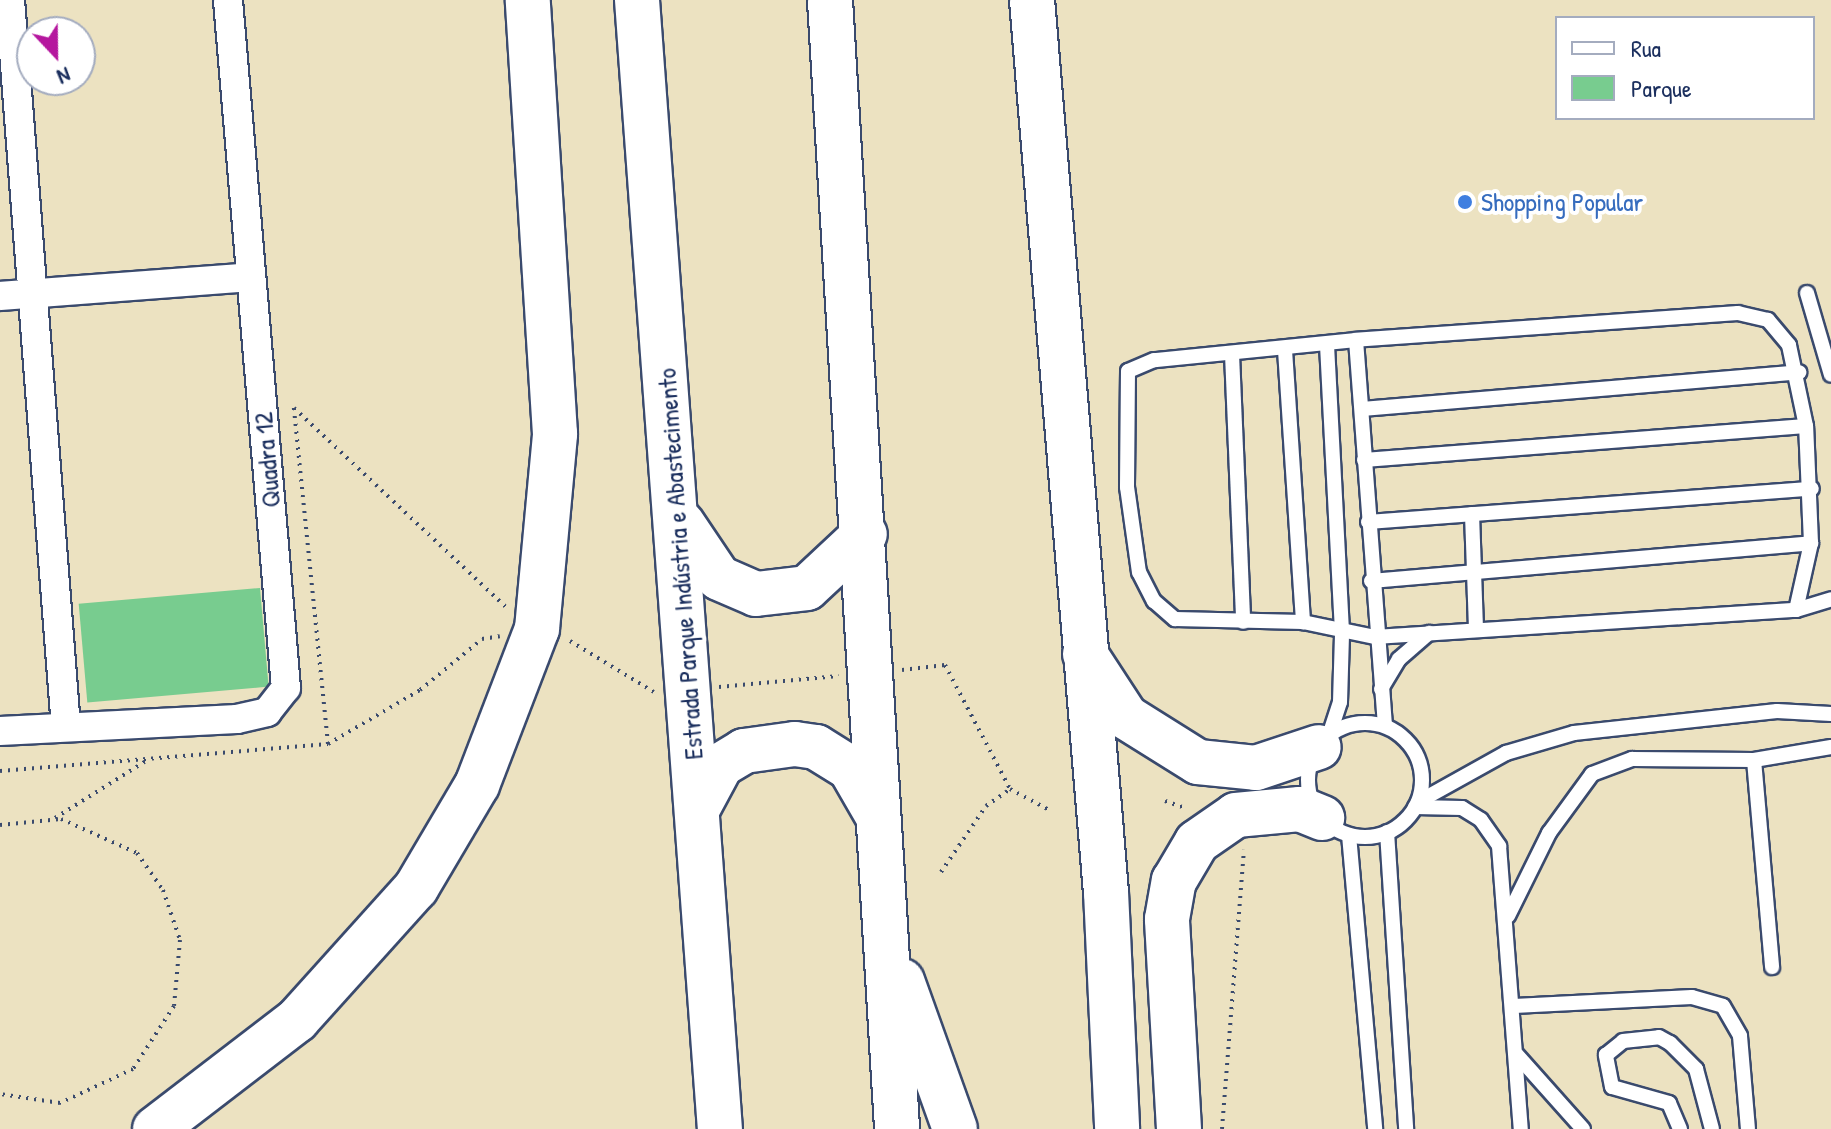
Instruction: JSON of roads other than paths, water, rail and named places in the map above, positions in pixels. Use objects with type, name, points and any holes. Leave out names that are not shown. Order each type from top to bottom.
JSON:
[{"type":"highway","points":[[155,1129],[297,1020],[416,888],[483,772],[537,629],[555,434],[528,0]]},
{"type":"highway","points":[[830,0],[865,534],[897,1129]]},
{"type":"highway","points":[[1032,0],[1081,647],[1106,892],[1117,1129]]},
{"type":"highway","name":"Estrada Parque Indústria e Abastecimento","points":[[636,7],[677,514],[719,1108]]},
{"type":"highway","points":[[677,514],[705,565],[756,594],[807,588],[865,534]]},
{"type":"highway","points":[[1081,647],[1126,717],[1198,762],[1256,768],[1324,741]]},
{"type":"highway","points":[[698,808],[721,765],[744,751],[795,744],[816,747],[850,768],[879,819]]},
{"type":"highway","points":[[1179,1129],[1167,919],[1174,881],[1209,830],[1268,809],[1336,827]]},
{"type":"highway","points":[[885,945],[955,1129]]},
{"type":"highway","points":[[693,1129],[719,1108]]},
{"type":"street","points":[[10,0],[38,293],[66,727]]},
{"type":"street","name":"Quadra 12","points":[[0,731],[237,719],[267,712],[286,688],[228,0]]},
{"type":"street","points":[[0,296],[250,277]]},
{"type":"lane","points":[[1807,293],[1831,375]]},
{"type":"lane","points":[[1796,610],[1811,543],[1812,489],[1799,372],[1780,329],[1738,313],[1356,340],[1285,350],[1154,360],[1128,371],[1127,487],[1139,572],[1154,601],[1175,619],[1303,622],[1342,635],[1375,637],[1796,610],[1831,599]]},
{"type":"lane","points":[[1356,340],[1375,637],[1385,726],[1418,757],[1417,804]]},
{"type":"lane","points":[[1327,345],[1342,635],[1340,702],[1308,775],[1336,827],[1375,1129]]},
{"type":"lane","points":[[1285,350],[1303,622]]},
{"type":"lane","points":[[1232,354],[1243,622]]},
{"type":"lane","points":[[1362,409],[1799,372]]},
{"type":"lane","points":[[1364,460],[1806,426]]},
{"type":"lane","points":[[1368,522],[1812,489]]},
{"type":"lane","points":[[1472,514],[1476,630]]},
{"type":"lane","points":[[1371,581],[1811,543]]},
{"type":"lane","points":[[1381,690],[1399,659],[1429,633]]},
{"type":"lane","points":[[1336,827],[1387,832],[1417,804],[1506,753],[1574,733],[1777,711],[1831,714]]},
{"type":"lane","points":[[1324,741],[1348,726],[1385,726]]},
{"type":"lane","points":[[1508,916],[1549,833],[1592,774],[1659,756],[1754,760],[1831,747]]},
{"type":"lane","points":[[1754,760],[1772,967]]},
{"type":"lane","points":[[1417,804],[1462,808],[1491,830],[1508,916],[1521,1129]]},
{"type":"lane","points":[[1387,832],[1406,1129]]},
{"type":"lane","points":[[1514,1006],[1692,997],[1723,1006],[1740,1036],[1748,1129]]},
{"type":"lane","points":[[1680,1129],[1669,1103],[1612,1087],[1606,1055],[1623,1041],[1659,1037],[1679,1052],[1696,1069],[1712,1129]]},
{"type":"lane","points":[[1517,1055],[1583,1129]]},
{"type":"place","name":"Shopping Popular","points":[[1465,202]]}]
